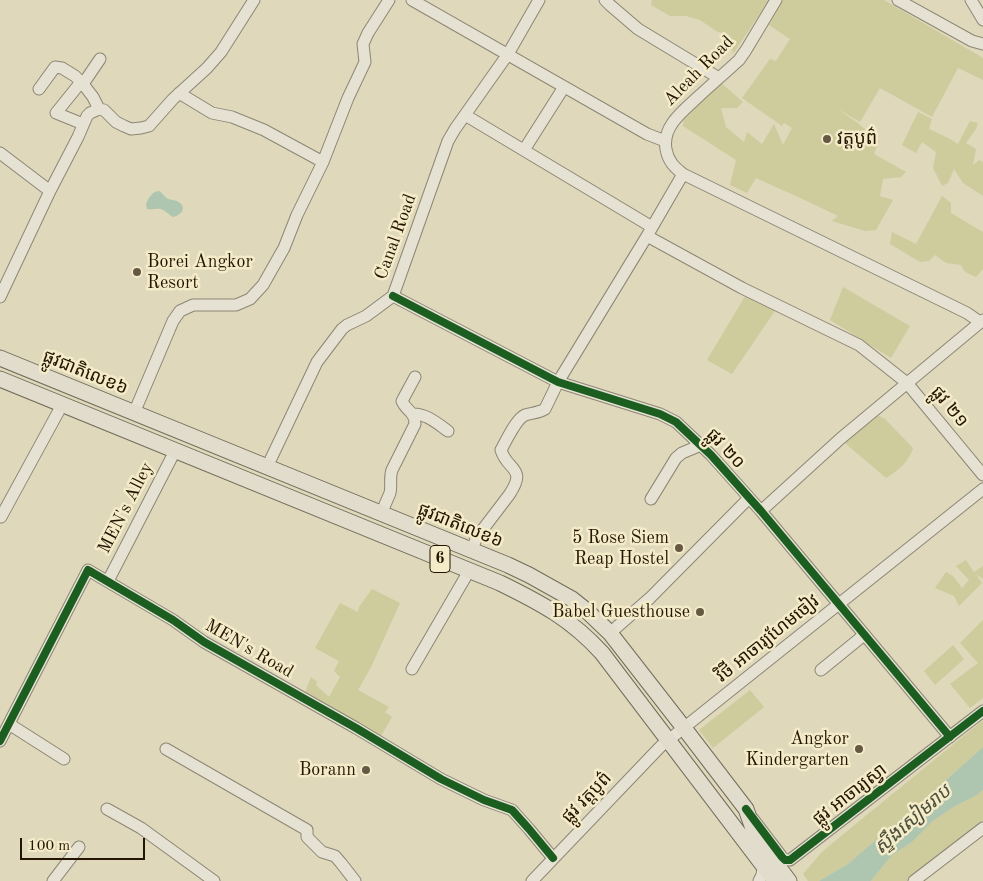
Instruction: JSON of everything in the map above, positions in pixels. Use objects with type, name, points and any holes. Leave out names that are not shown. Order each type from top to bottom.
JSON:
[{"type":"main road","name":"ផ្លូវជាតិលេខ៦","points":[[0,358],[522,572],[572,599],[610,633],[684,728],[746,809],[756,837],[789,881]]},
{"type":"main road","name":"6","points":[[0,379],[500,583],[560,615],[602,653],[775,881]]},
{"type":"street","points":[[0,297],[87,116],[99,109],[104,110],[116,122],[131,129],[149,126],[179,93],[208,68],[221,52],[254,0]]},
{"type":"street","points":[[134,413],[172,321],[180,311],[193,305],[236,305],[250,299],[263,285],[284,248],[365,62],[363,44],[389,0]]},
{"type":"street","points":[[412,0],[647,134],[664,141],[669,161],[683,174],[982,321],[840,439],[761,511]]},
{"type":"street","name":"Canal Road","points":[[267,467],[322,355],[342,329],[366,316],[393,296],[448,141],[508,54],[539,0]]},
{"type":"street","points":[[605,0],[638,28],[719,78]]},
{"type":"street","name":"Aleah Road","points":[[664,141],[672,122],[683,110],[739,60],[776,0]]},
{"type":"street","points":[[898,0],[972,41],[983,44]]},
{"type":"street","points":[[971,0],[983,20]]},
{"type":"street","points":[[84,124],[56,113],[100,59]]},
{"type":"street","points":[[39,89],[55,67],[62,68],[82,83],[94,97],[99,109]]},
{"type":"street","points":[[524,150],[564,87]]},
{"type":"street","points":[[179,93],[212,113],[232,117],[264,130],[323,162]]},
{"type":"street","name":"ផ្លូវ ២១","points":[[465,115],[524,150],[650,232],[742,288],[859,345],[907,383],[983,475]]},
{"type":"street","points":[[0,153],[50,190]]},
{"type":"street","points":[[471,551],[476,537],[510,494],[517,478],[516,469],[502,455],[501,450],[518,420],[523,416],[541,412],[545,409],[558,382],[650,232],[683,174]]},
{"type":"street","name":"ផ្លូវ ២០","points":[[393,296],[558,382],[660,414],[676,422],[701,445],[761,511],[950,737]]},
{"type":"street","points":[[380,514],[390,493],[392,470],[414,424],[415,419],[402,402],[415,376]]},
{"type":"street","points":[[1,517],[62,404]]},
{"type":"street","points":[[412,414],[417,413],[429,418],[448,432]]},
{"type":"street","points":[[652,499],[676,458],[682,453],[701,445]]},
{"type":"street","name":"MEN's Alley","points":[[108,581],[175,451]]},
{"type":"street","name":"វិថី អាចារ្យហែមចៀវ","points":[[668,740],[983,488]]},
{"type":"street","points":[[610,633],[650,598],[749,498]]},
{"type":"street","name":"MEN's Road","points":[[3,733],[88,570],[173,620],[204,642],[356,728],[441,779],[484,800],[512,810],[553,858]]},
{"type":"street","points":[[412,669],[470,571]]},
{"type":"street","points":[[821,670],[864,635]]},
{"type":"street","name":"ផ្លូវ អាចារ្យស្វា","points":[[746,809],[782,857],[790,860],[983,711]]},
{"type":"street","points":[[3,733],[64,759]]},
{"type":"street","name":"ផ្លូវ វត្តបូព៌","points":[[532,881],[668,740]]},
{"type":"street","points":[[166,749],[307,830],[307,837],[322,852],[335,856],[355,881]]},
{"type":"street","points":[[107,809],[141,828],[214,881]]},
{"type":"street","points":[[914,881],[983,828]]},
{"type":"street","points":[[53,881],[79,847]]},
{"type":"street","points":[[759,881],[763,866]]},
{"type":"shaded area","points":[[652,0],[769,0],[733,54],[729,35],[716,31],[700,20],[686,16],[670,16],[651,5]]},
{"type":"shaded area","points":[[783,0],[884,0],[983,58],[983,80],[958,68],[932,117],[880,88],[860,122],[836,108],[879,141],[874,154],[906,172],[901,177],[883,179],[880,196],[893,200],[876,230],[865,231],[832,221],[838,216],[756,178],[747,193],[730,185],[736,160],[683,126],[684,116],[719,81],[743,102],[737,108],[721,108],[726,127],[744,142],[747,132],[762,144],[774,124],[783,145],[792,128],[784,123],[782,126],[742,98],[770,59],[776,61],[790,39],[769,25]]},
{"type":"shaded area","points":[[918,112],[932,119],[929,129],[958,144],[970,121],[978,123],[966,143],[976,149],[973,165],[979,160],[983,162],[983,196],[963,183],[954,169],[948,183],[942,186],[933,168],[936,152],[922,142],[916,153],[902,145]]},
{"type":"shaded area","points":[[942,196],[951,203],[951,213],[983,232],[983,269],[976,277],[965,272],[961,265],[946,263],[935,255],[929,261],[920,262],[890,244],[892,232],[916,244]]},
{"type":"shaded area","points":[[843,287],[910,326],[891,358],[830,320]]},
{"type":"shaded area","points":[[747,293],[775,311],[732,374],[707,360]]},
{"type":"shaded area","points":[[877,415],[885,419],[913,448],[903,466],[886,478],[845,443]]},
{"type":"shaded area","points":[[966,560],[974,572],[983,566],[983,579],[976,574],[982,583],[959,606],[954,596],[935,588],[946,572],[953,576],[962,588],[969,580],[956,566]]},
{"type":"shaded area","points":[[372,589],[400,603],[372,665],[358,690],[389,707],[385,712],[392,717],[381,736],[304,695],[311,677],[317,682],[316,685],[329,697],[340,677],[334,671],[339,661],[315,648],[340,603],[358,612],[359,607]]},
{"type":"shaded area","points":[[983,620],[983,698],[970,708],[950,684],[978,663],[960,643]]},
{"type":"shaded area","points":[[953,645],[964,659],[935,685],[924,671]]},
{"type":"shaded area","points":[[750,690],[764,707],[713,748],[699,730]]},
{"type":"shaded area","points":[[983,720],[983,747],[848,864],[819,881],[808,881],[803,874],[822,852]]},
{"type":"shaded area","points":[[983,790],[983,822],[907,881],[871,881],[891,856],[912,842],[933,821]]},
{"type":"water","points":[[159,191],[168,199],[180,203],[183,208],[181,213],[173,217],[161,209],[147,209],[146,204],[149,198],[152,194]]},
{"type":"water","name":"ស្ទឹងសៀមរាប","points":[[983,747],[983,790],[977,795],[952,808],[933,821],[912,842],[891,856],[871,881],[819,881],[848,864]]},
{"type":"cycle path","points":[[393,296],[558,382],[660,414],[676,422],[711,455],[761,511],[950,737]]},
{"type":"cycle path","points":[[0,741],[88,570],[173,620],[204,642],[356,728],[441,779],[484,800],[512,810],[553,858]]},
{"type":"cycle path","points":[[746,809],[782,857],[785,860],[790,860],[983,711]]},
{"type":"place","name":"វត្តបូព៌","points":[[827,139]]},
{"type":"place","name":"Borei Angkor Resort","points":[[137,272]]},
{"type":"place","name":"5 Rose Siem Reap Hostel","points":[[679,548]]},
{"type":"place","name":"Babel Guesthouse","points":[[700,612]]},
{"type":"place","name":"Angkor Kindergarten","points":[[859,749]]},
{"type":"place","name":"Borann","points":[[366,770]]}]
